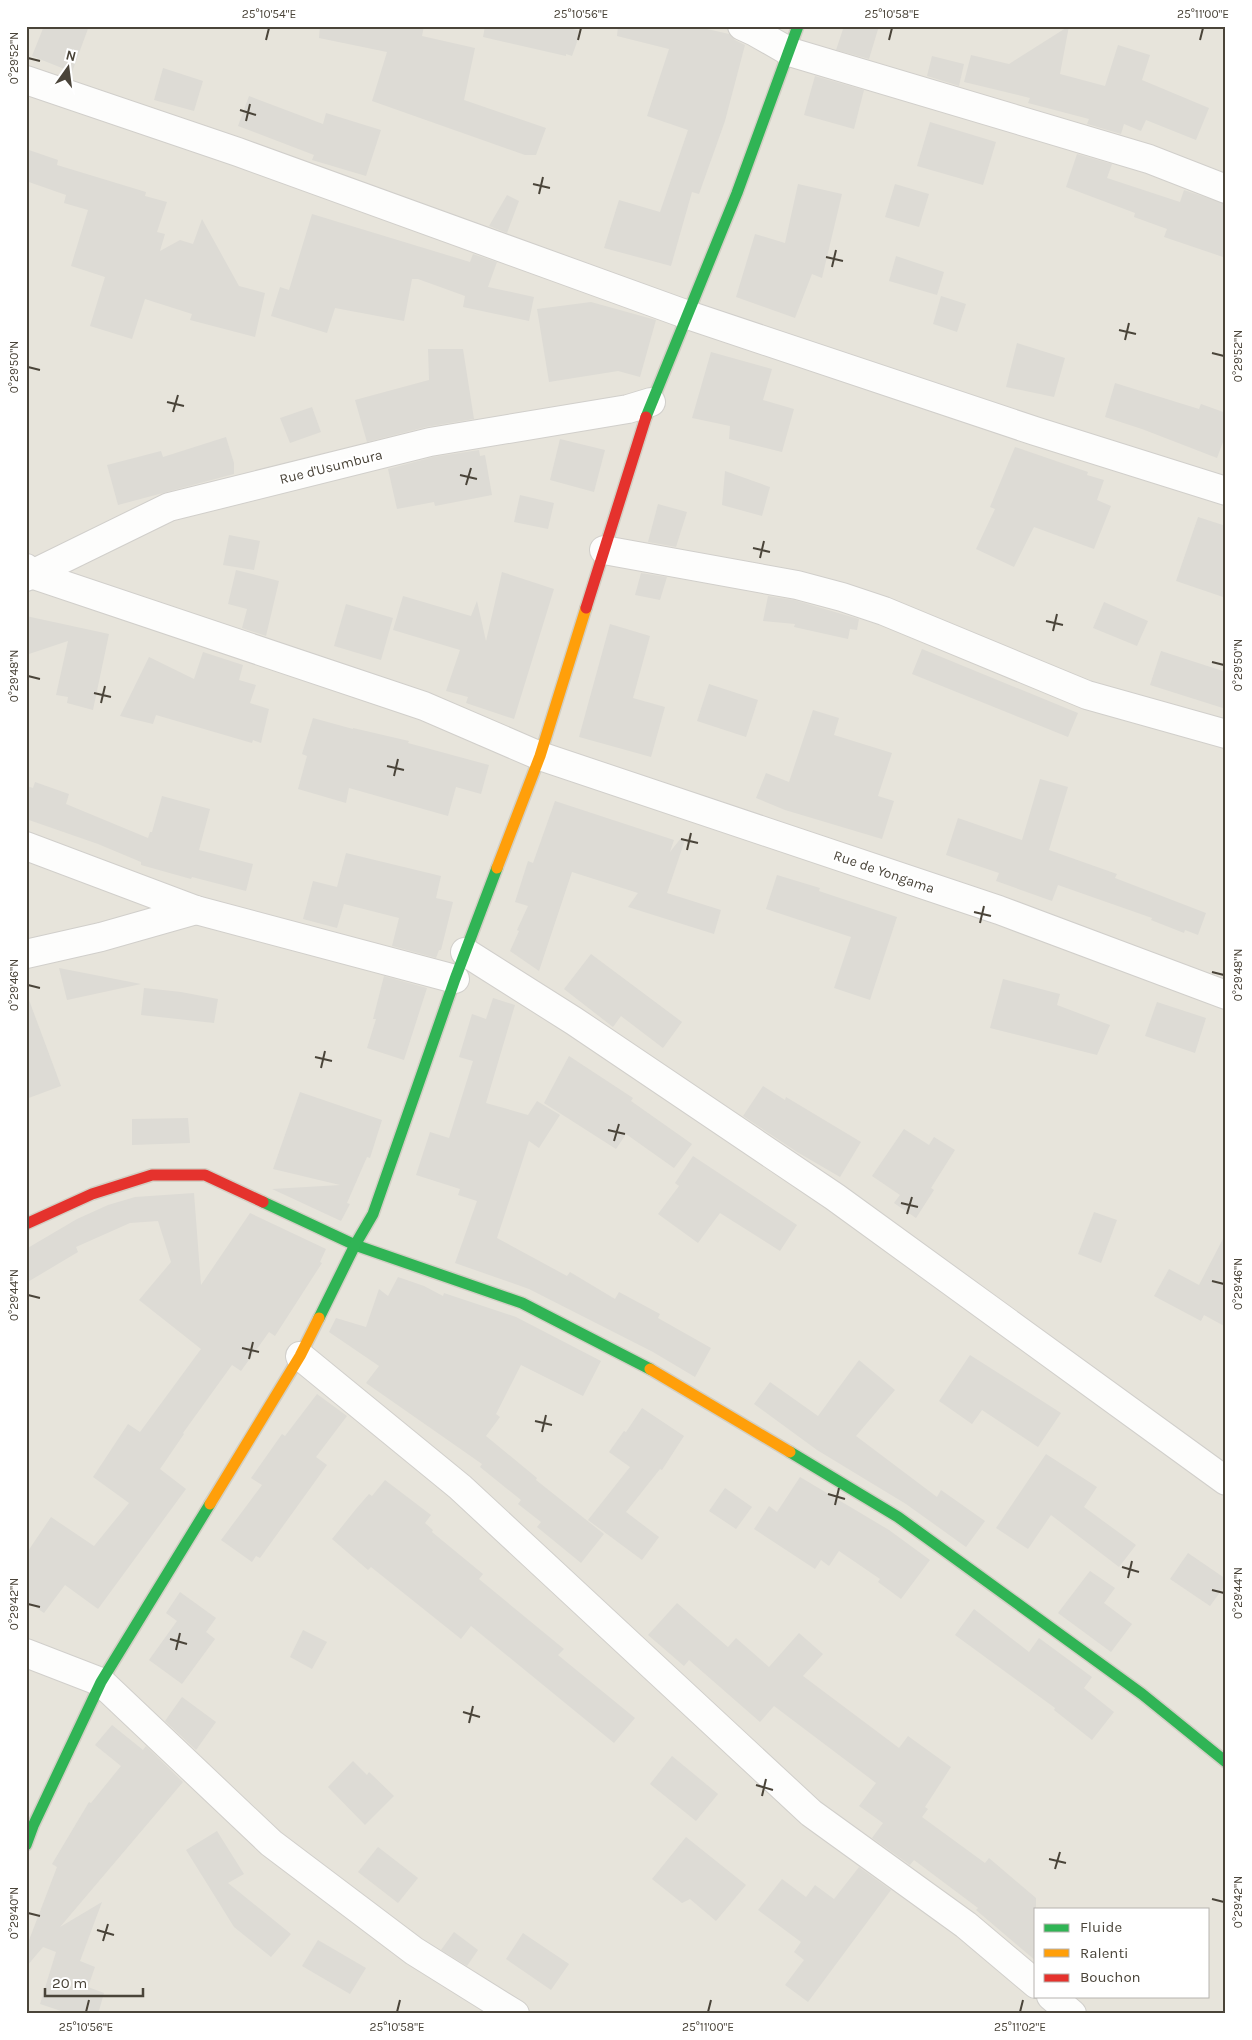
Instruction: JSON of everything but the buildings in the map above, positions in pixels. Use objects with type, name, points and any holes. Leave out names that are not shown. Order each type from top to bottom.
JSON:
[{"type":"street","points":[[742,26],[790,52],[1150,159],[1226,189]]},
{"type":"street","points":[[26,1845],[33,1826],[101,1682],[300,1356],[355,1245],[373,1214],[465,952],[540,756],[651,402],[738,193],[798,26]]},
{"type":"street","points":[[26,80],[238,152],[688,315],[1035,431],[1226,491]]},
{"type":"street","name":"Rue d'Usumbura","points":[[29,573],[169,507],[430,442],[628,409],[651,402]]},
{"type":"street","points":[[604,550],[797,585],[842,597],[884,611],[1087,695],[1226,734]]},
{"type":"street","name":"Rue de Yongama","points":[[29,573],[424,706],[540,756],[999,910],[1226,996]]},
{"type":"street","points":[[26,846],[196,910],[455,980]]},
{"type":"street","points":[[26,954],[102,937],[196,910]]},
{"type":"street","points":[[465,952],[574,1021],[835,1197],[1226,1481]]},
{"type":"street","points":[[26,1224],[92,1194],[152,1174],[204,1175],[355,1245],[522,1303],[646,1366],[898,1518],[1142,1694],[1226,1762]]},
{"type":"street","points":[[300,1356],[460,1487],[811,1813],[966,1925],[1034,1982]]},
{"type":"street","points":[[26,1653],[101,1682],[271,1843],[414,1951],[515,2014]]},
{"type":"street","points":[[1053,1998],[1072,2014]]},
{"type":"shaded area","points":[[26,26],[1226,26],[1226,2014],[26,2014]]},
{"type":"traffic: fast","points":[[646,417],[737,193],[798,26]]},
{"type":"traffic: fast","points":[[319,1318],[355,1245],[373,1214],[455,979],[497,868]]},
{"type":"traffic: fast","points":[[263,1202],[355,1245],[522,1303],[650,1369]]},
{"type":"traffic: fast","points":[[790,1452],[898,1517],[1142,1694],[1226,1762]]},
{"type":"traffic: fast","points":[[26,1845],[33,1826],[101,1682],[210,1504]]},
{"type":"traffic: slow","points":[[497,868],[540,756],[586,608]]},
{"type":"traffic: slow","points":[[210,1504],[300,1356],[319,1318]]},
{"type":"traffic: slow","points":[[650,1369],[790,1452]]},
{"type":"traffic: jam","points":[[586,608],[646,417]]},
{"type":"traffic: jam","points":[[26,1224],[92,1194],[152,1175],[205,1175],[263,1202]]}]
